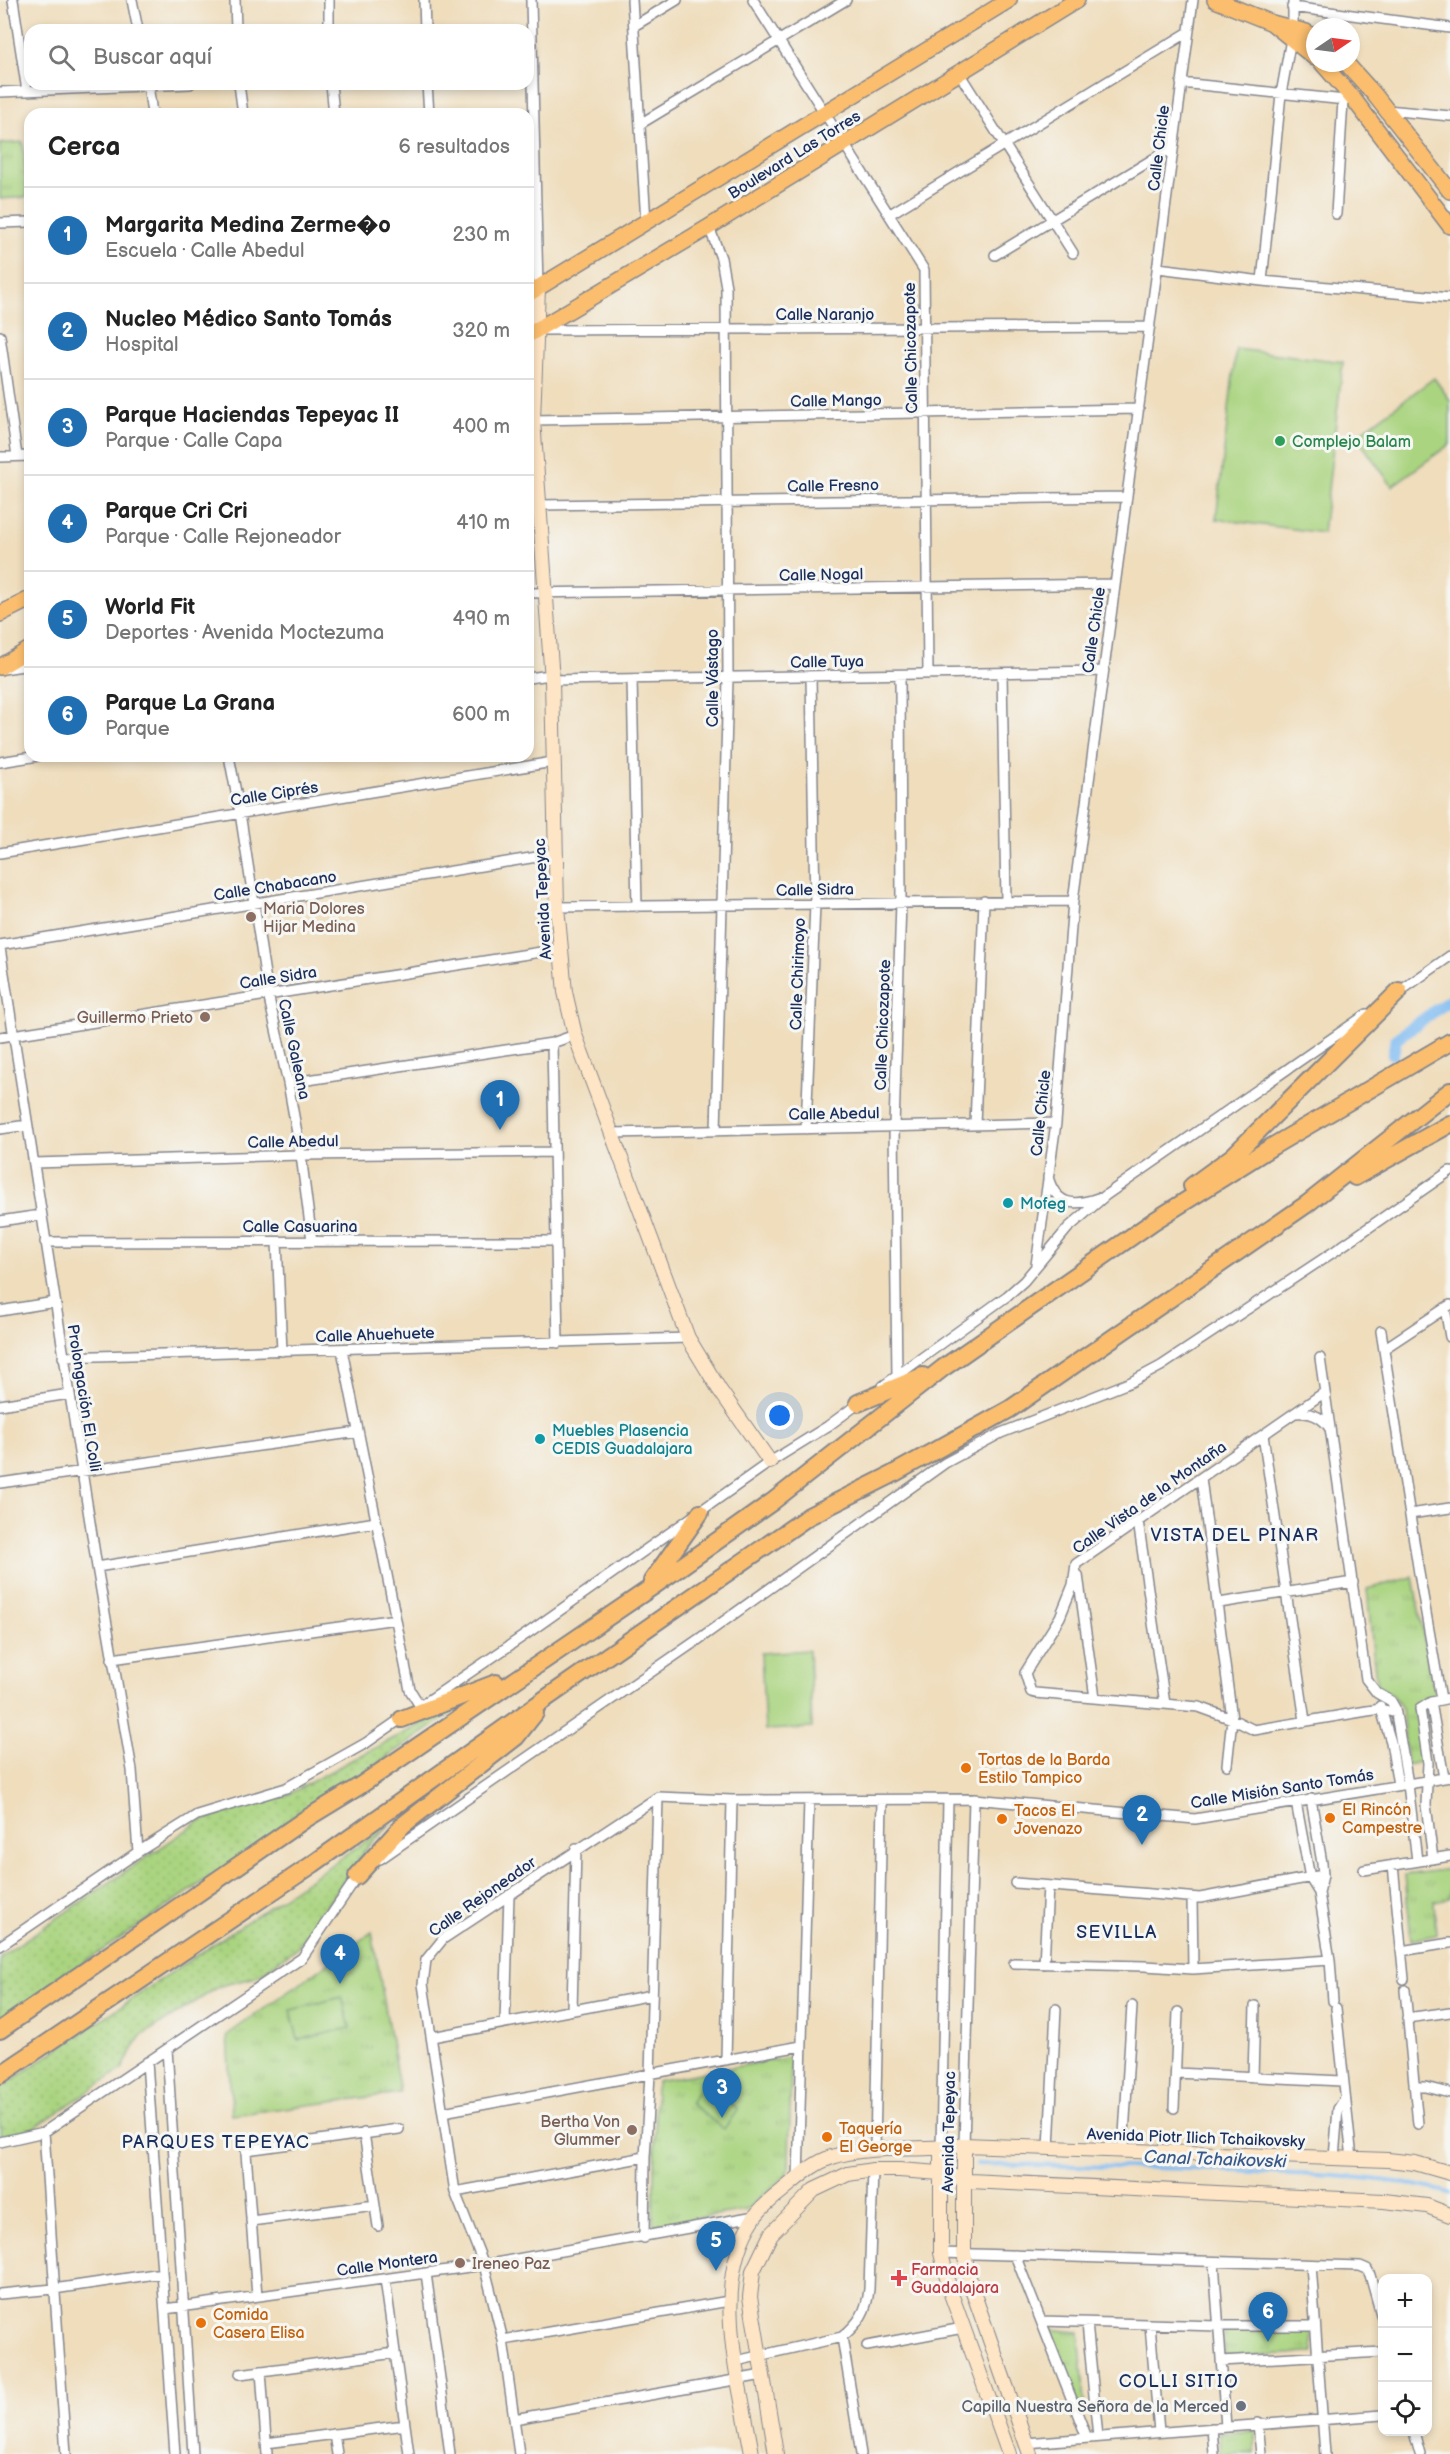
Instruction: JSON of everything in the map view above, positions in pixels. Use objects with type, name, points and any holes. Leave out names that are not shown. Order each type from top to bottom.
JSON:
[{"type":"highway","points":[[1154,1221],[1188,1188],[1233,1156],[1400,991]]},
{"type":"highway","points":[[0,2030],[772,1502],[943,1368],[1154,1221],[1273,1146],[1450,1042]]},
{"type":"highway","points":[[0,2075],[313,1864],[809,1516],[891,1475],[1010,1409],[1307,1204],[1450,1091]]},
{"type":"highway","points":[[1307,1204],[1450,1124]]},
{"type":"highway","points":[[858,1403],[943,1368]]},
{"type":"highway","points":[[645,1591],[700,1513]]},
{"type":"highway","points":[[402,1719],[522,1673]]},
{"type":"highway","points":[[357,1876],[403,1825],[516,1737],[548,1697]]},
{"type":"highway","points":[[0,2024],[30,2010]]},
{"type":"main road","name":"Boulevard Las Torres","points":[[534,290],[1009,0]]},
{"type":"main road","name":"Boulevard Las Torres","points":[[534,331],[710,228],[1077,0]]},
{"type":"main road","points":[[1215,0],[1272,23],[1291,34],[1306,49]]},
{"type":"main road","points":[[1291,34],[1306,36]]},
{"type":"main road","points":[[1329,72],[1450,226]]},
{"type":"main road","points":[[1354,72],[1450,191]]},
{"type":"main road","points":[[0,614],[24,602]]},
{"type":"main road","points":[[0,668],[24,653]]},
{"type":"street","points":[[13,0],[24,72]]},
{"type":"street","points":[[132,0],[137,24]]},
{"type":"street","points":[[235,0],[236,24]]},
{"type":"street","points":[[329,0],[329,24]]},
{"type":"street","points":[[424,0],[425,24]]},
{"type":"street","points":[[531,0],[531,24]]},
{"type":"street","points":[[632,0],[646,222]]},
{"type":"street","points":[[634,26],[677,0]]},
{"type":"street","name":"Calle Chicozapote","points":[[753,0],[924,270],[928,674]]},
{"type":"street","points":[[640,124],[846,0]]},
{"type":"street","name":"Calle Chicle","points":[[1036,1265],[1056,1123],[1073,901],[1193,0]]},
{"type":"street","points":[[1262,281],[1281,94],[1291,34],[1292,4],[1450,28]]},
{"type":"street","points":[[890,214],[1187,33]]},
{"type":"street","points":[[959,73],[1073,253]]},
{"type":"street","points":[[1181,83],[1349,100],[1336,214]]},
{"type":"street","points":[[0,92],[47,90]]},
{"type":"street","points":[[149,90],[151,108]]},
{"type":"street","points":[[240,90],[242,108]]},
{"type":"street","points":[[332,90],[333,108]]},
{"type":"street","points":[[427,90],[429,108]]},
{"type":"street","points":[[531,90],[531,108]]},
{"type":"street","points":[[1386,110],[1450,116]]},
{"type":"street","points":[[995,255],[1173,147]]},
{"type":"street","points":[[0,222],[24,222]]},
{"type":"street","name":"Calle Vástago","points":[[710,228],[724,273],[728,590],[723,906],[716,1131]]},
{"type":"street","points":[[1158,268],[1262,281],[1450,298]]},
{"type":"street","name":"Calle Naranjo","points":[[534,332],[1150,327]]},
{"type":"street","points":[[0,336],[17,456]]},
{"type":"street","name":"Calle Mango","points":[[534,420],[1139,409]]},
{"type":"street","name":"Avenida Tepeyac","points":[[534,420],[551,677],[557,907],[565,992],[575,1035],[688,1338],[719,1389],[770,1462]]},
{"type":"street","points":[[0,456],[24,456]]},
{"type":"street","name":"Calle Fresno","points":[[539,505],[1127,497]]},
{"type":"street","name":"Calle Nogal","points":[[534,593],[1115,584]]},
{"type":"street","points":[[0,668],[24,666]]},
{"type":"street","name":"Calle Tuya","points":[[534,678],[728,678],[1103,671]]},
{"type":"street","points":[[1002,673],[1006,901]]},
{"type":"street","name":"Calle Chicozapote","points":[[897,1377],[894,1127],[901,902],[900,675]]},
{"type":"street","name":"Calle Chirimoyo","points":[[806,1129],[815,904],[810,676]]},
{"type":"street","points":[[632,679],[637,907]]},
{"type":"street","points":[[0,762],[24,758]]},
{"type":"street","name":"Calle Galeana","points":[[230,762],[268,994],[301,1155],[312,1241]]},
{"type":"street","name":"Calle Ciprés","points":[[0,853],[553,762]]},
{"type":"street","name":"Calle Chabacano","points":[[0,947],[555,854]]},
{"type":"street","points":[[975,1125],[984,901]]},
{"type":"street","name":"Calle Sidra","points":[[557,907],[1073,901]]},
{"type":"street","name":"Prolongación El Colli","points":[[0,947],[63,1357],[83,1471],[96,1567],[132,1770],[138,1852]]},
{"type":"street","name":"Calle Sidra","points":[[0,1037],[560,949]]},
{"type":"street","points":[[0,1946],[138,1852],[197,1815],[286,1788],[366,1743],[402,1719],[770,1462],[828,1426],[897,1377],[1007,1296],[1024,1281],[1068,1228],[1106,1195],[1450,956]]},
{"type":"street","points":[[288,1083],[552,1043],[575,1035]]},
{"type":"street","points":[[552,1043],[558,1343]]},
{"type":"street","name":"Calle Abedul","points":[[612,1133],[1056,1123]]},
{"type":"street","points":[[0,1129],[27,1125]]},
{"type":"street","name":"Calle Abedul","points":[[34,1163],[301,1155],[554,1152]]},
{"type":"street","points":[[0,2142],[44,2132],[302,1958],[357,1876],[699,1639],[945,1463],[1001,1433],[1131,1382],[1161,1366],[1326,1257],[1450,1171]]},
{"type":"street","points":[[1048,1177],[1055,1194],[1068,1202],[1084,1203],[1106,1195]]},
{"type":"street","points":[[0,1221],[41,1215]]},
{"type":"street","name":"Calle Casuarina","points":[[45,1242],[555,1241]]},
{"type":"street","points":[[277,1242],[282,1351]]},
{"type":"street","points":[[0,1311],[55,1302]]},
{"type":"street","points":[[1385,1348],[1448,1307],[1450,1337]]},
{"type":"street","points":[[1382,1331],[1441,1700],[1447,1777]]},
{"type":"street","name":"Calle Ahuehuete","points":[[63,1357],[688,1338]]},
{"type":"street","points":[[342,1350],[410,1690],[420,1706]]},
{"type":"street","points":[[1320,1358],[1366,1679],[1377,1693],[1391,1701],[1396,1713],[1403,1785],[1417,1861]]},
{"type":"street","name":"Calle Vista de la Montaña","points":[[1095,1698],[1031,1692],[1025,1673],[1060,1617],[1073,1585],[1076,1564],[1325,1392]]},
{"type":"street","points":[[0,1405],[69,1394]]},
{"type":"street","points":[[1294,1414],[1304,1413],[1316,1416],[1328,1425],[1330,1431]]},
{"type":"street","points":[[0,1483],[358,1432]]},
{"type":"street","points":[[1263,1435],[1305,1721]]},
{"type":"street","points":[[1201,1478],[1219,1603],[1232,1719],[1227,1765]]},
{"type":"street","points":[[1410,1514],[1450,1508]]},
{"type":"street","points":[[1138,1521],[1165,1704]]},
{"type":"street","points":[[96,1567],[376,1522]]},
{"type":"street","points":[[1076,1564],[1095,1698],[1199,1707],[1254,1730],[1381,1709],[1396,1713]]},
{"type":"street","points":[[1219,1603],[1353,1582]]},
{"type":"street","points":[[112,1659],[396,1619]]},
{"type":"street","points":[[1377,1693],[1403,1785]]},
{"type":"street","points":[[1433,1859],[1426,1805],[1428,1763],[1420,1708],[1441,1700]]},
{"type":"street","name":"Calle Misión Santo Tomás","points":[[974,1799],[1195,1818],[1447,1777]]},
{"type":"street","points":[[644,2238],[658,1797],[732,1800],[974,1799]]},
{"type":"street","name":"Calle Rejoneador","points":[[519,2454],[503,2340],[484,2265],[455,2192],[423,1984],[426,1960],[443,1939],[576,1849],[658,1797]]},
{"type":"street","name":"Avenida Tepeyac","points":[[974,1799],[963,2180],[964,2253],[970,2286],[1028,2448]]},
{"type":"street","points":[[1311,1799],[1323,1875],[1319,1893]]},
{"type":"street","points":[[726,2060],[732,1800]]},
{"type":"street","points":[[798,2178],[809,1800]]},
{"type":"street","points":[[875,2150],[882,1800]]},
{"type":"street","name":"Avenida Tepeyac","points":[[948,1800],[940,2173],[941,2253],[950,2291],[1009,2454]]},
{"type":"street","points":[[1296,1802],[1310,1878],[1319,1893],[1330,1959],[1352,2158]]},
{"type":"street","points":[[572,2010],[576,1849]]},
{"type":"street","points":[[1364,1870],[1450,1856]]},
{"type":"street","points":[[1393,1865],[1404,1979]]},
{"type":"street","points":[[1015,1883],[1192,1899],[1323,1875]]},
{"type":"street","points":[[1044,1964],[1048,1886]]},
{"type":"street","points":[[505,2022],[509,1895]]},
{"type":"street","points":[[1192,1899],[1193,1969]]},
{"type":"street","points":[[1401,1951],[1450,1943]]},
{"type":"street","points":[[1014,1963],[1193,1969],[1330,1959]]},
{"type":"street","points":[[1405,1990],[1418,2124]]},
{"type":"street","points":[[432,2037],[652,1995]]},
{"type":"street","points":[[1123,2151],[1132,2006]]},
{"type":"street","points":[[1253,2077],[1256,2006]]},
{"type":"street","points":[[1049,2148],[1056,2008]]},
{"type":"street","points":[[1174,2108],[1178,2012]]},
{"type":"street","points":[[1407,2018],[1450,2012]]},
{"type":"street","points":[[443,2112],[801,2046]]},
{"type":"street","points":[[167,2049],[193,2454]]},
{"type":"street","points":[[147,2062],[175,2454]]},
{"type":"street","points":[[1176,2073],[1342,2081]]},
{"type":"street","points":[[1414,2087],[1450,2092]]},
{"type":"street","points":[[1334,2158],[1338,2109],[1344,2100]]},
{"type":"street","points":[[257,2296],[246,2145],[399,2128]]},
{"type":"street","points":[[44,2132],[66,2454]]},
{"type":"street","points":[[364,2133],[378,2226]]},
{"type":"street","name":"Avenida Piotr Ilich Tchaikovsky","points":[[755,2216],[816,2164],[830,2158],[875,2150],[941,2149],[964,2145],[1352,2158],[1415,2163],[1450,2173]]},
{"type":"street","points":[[455,2192],[645,2157]]},
{"type":"street","points":[[776,2454],[750,2297],[753,2271],[771,2234],[814,2190],[848,2174],[873,2170],[940,2173],[963,2180],[1384,2200],[1426,2206],[1450,2215]]},
{"type":"street","points":[[736,2361],[842,2337],[858,2321],[868,2302],[873,2170]]},
{"type":"street","points":[[251,2221],[375,2205]]},
{"type":"street","points":[[752,2454],[736,2361],[729,2301],[731,2278],[744,2235],[755,2216]]},
{"type":"street","name":"Calle Montera","points":[[165,2309],[484,2265],[644,2238],[755,2216]]},
{"type":"street","points":[[941,2253],[1367,2268],[1378,2302]]},
{"type":"street","points":[[1015,2255],[1093,2438]]},
{"type":"street","points":[[1214,2262],[1226,2427]]},
{"type":"street","points":[[1311,2265],[1325,2454]]},
{"type":"street","points":[[0,2294],[54,2289],[162,2273]]},
{"type":"street","points":[[426,2273],[450,2454]]},
{"type":"street","points":[[385,2279],[409,2454]]},
{"type":"street","points":[[503,2340],[729,2301]]},
{"type":"street","points":[[1042,2321],[1150,2325],[1315,2326]]},
{"type":"street","points":[[1087,2323],[1093,2438]]},
{"type":"street","points":[[1150,2325],[1159,2432]]},
{"type":"street","points":[[867,2346],[963,2328]]},
{"type":"street","points":[[842,2337],[861,2454]]},
{"type":"street","points":[[1221,2361],[1378,2352]]},
{"type":"street","points":[[240,2374],[395,2353]]},
{"type":"street","points":[[261,2371],[267,2454]]},
{"type":"street","points":[[514,2419],[763,2375]]},
{"type":"street","points":[[985,2389],[1004,2382]]},
{"type":"street","points":[[1028,2448],[1093,2438],[1258,2423],[1378,2415]]},
{"type":"street","points":[[1258,2423],[1261,2454]]},
{"type":"street","points":[[266,2443],[405,2425]]},
{"type":"street","points":[[1212,2428],[1214,2454]]},
{"type":"street","points":[[334,2434],[337,2454]]},
{"type":"street","points":[[1415,2436],[1420,2454]]},
{"type":"green space","points":[[23,142],[24,197],[0,199],[0,144]]},
{"type":"green space","name":"Complejo Balam","points":[[1236,349],[1343,362],[1323,533],[1216,519]]},
{"type":"green space","points":[[1434,378],[1450,400],[1450,444],[1392,486],[1356,436]]},
{"type":"green space","points":[[1413,1577],[1435,1698],[1420,1709],[1423,1761],[1407,1765],[1402,1708],[1392,1695],[1381,1689],[1376,1682],[1367,1589]]},
{"type":"green space","points":[[809,1650],[812,1728],[765,1730],[761,1653]]},
{"type":"green space","points":[[479,1695],[0,2019],[0,1957],[200,1821],[289,1794]]},
{"type":"green space","points":[[393,1823],[369,1845],[298,1947],[256,1977],[220,1986],[140,2037],[122,2069],[34,2128],[0,2136],[0,2088]]},
{"type":"green space","points":[[1450,1869],[1450,1898],[1434,1901],[1436,1935],[1411,1940],[1405,1875]]},
{"type":"green space","points":[[372,1932],[400,2093],[232,2115],[227,2035]]},
{"type":"green space","points":[[342,1997],[350,2028],[298,2040],[291,2010]]},
{"type":"green space","points":[[791,2057],[789,2169],[785,2176],[746,2210],[653,2225],[656,2081]]},
{"type":"green space","points":[[704,2082],[738,2109],[724,2129],[690,2103]]},
{"type":"green space","points":[[1311,2328],[1313,2353],[1225,2356],[1224,2330]]},
{"type":"green space","points":[[1047,2329],[1079,2332],[1086,2414],[1083,2414]]},
{"type":"green space","points":[[1255,2431],[1255,2454],[1221,2454],[1220,2433]]},
{"type":"waterway","points":[[1393,1054],[1396,1039],[1450,1000]]},
{"type":"waterway","name":"Canal Tchaikovski","points":[[977,2164],[1163,2168],[1341,2176],[1385,2180],[1450,2193]]},
{"type":"place","name":"Complejo Balam","points":[[1280,441]]},
{"type":"place","name":"Maria Dolores Hijar Medina","points":[[251,917]]},
{"type":"place","name":"Guillermo Prieto","points":[[205,1017]]},
{"type":"place","name":"Margarita Medina Zerme�o","points":[[500,1130]]},
{"type":"place","name":"Mofeg","points":[[1008,1203]]},
{"type":"place","name":"Muebles Plasencia CEDIS Guadalajara","points":[[540,1439]]},
{"type":"place","name":"Tortas de la Barda Estilo Tampico","points":[[966,1768]]},
{"type":"place","name":"El Rincón Campestre","points":[[1330,1818]]},
{"type":"place","name":"Tacos El Jovenazo","points":[[1002,1819]]},
{"type":"place","name":"Nucleo Médico Santo Tomás","points":[[1142,1845]]},
{"type":"place","name":"Parque Cri Cri","points":[[340,1984]]},
{"type":"place","name":"Parque Haciendas Tepeyac II","points":[[722,2118]]},
{"type":"place","name":"Bertha Von Glummer","points":[[632,2130]]},
{"type":"place","name":"Taquería El George","points":[[827,2137]]},
{"type":"place","name":"Ireneo Paz","points":[[460,2263]]},
{"type":"place","name":"World Fit","points":[[716,2271]]},
{"type":"place","name":"Farmacia Guadalajara","points":[[899,2278]]},
{"type":"place","name":"Comida Casera Elisa","points":[[201,2323]]},
{"type":"place","name":"Parque La Grana","points":[[1268,2342]]},
{"type":"place","name":"Capilla Nuestra Señora de la Merced","points":[[1241,2406]]},
{"type":"district","name":"VISTA DEL PINAR","points":[[1235,1535]]},
{"type":"district","name":"SEVILLA","points":[[1117,1932]]},
{"type":"district","name":"PARQUES TEPEYAC","points":[[216,2142]]},
{"type":"district","name":"COLLI SITIO","points":[[1179,2381]]}]
